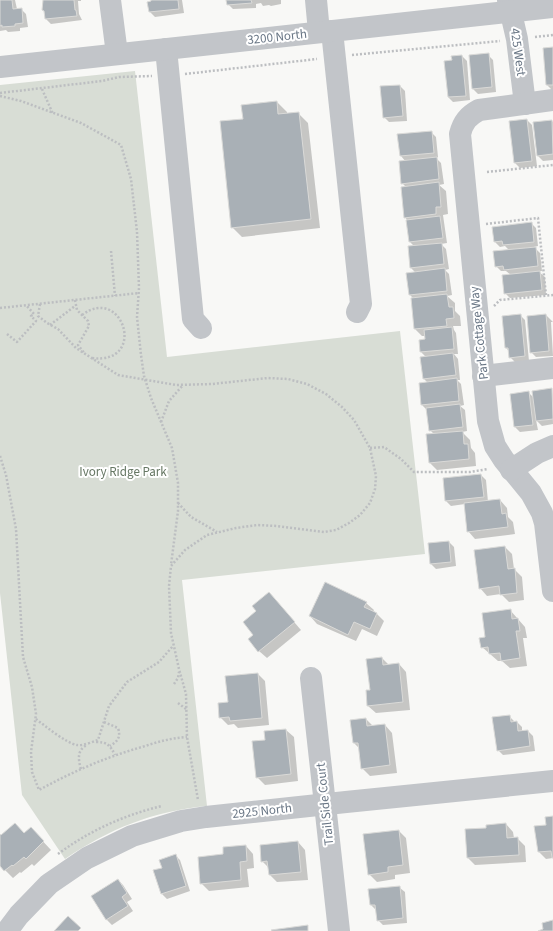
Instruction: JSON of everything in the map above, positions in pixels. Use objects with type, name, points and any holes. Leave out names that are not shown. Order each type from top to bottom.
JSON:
[{"type":"street","points":[[110,0],[117,54]]},
{"type":"street","points":[[316,0],[334,57],[361,304],[357,312]]},
{"type":"street","name":"3200 North","points":[[0,67],[326,31],[509,6],[553,6]]},
{"type":"street","name":"425 West","points":[[509,6],[517,39],[524,104]]},
{"type":"street","points":[[166,49],[193,319],[201,328]]},
{"type":"street","points":[[524,104],[553,100]]},
{"type":"street","name":"Park Cottage Way","points":[[524,104],[479,110],[472,114],[466,119],[460,134],[460,142],[488,421],[491,434],[499,453],[511,470],[531,493],[537,503],[545,523],[553,592]]},
{"type":"street","points":[[483,376],[553,368]]},
{"type":"street","points":[[511,470],[537,453],[553,446]]},
{"type":"street","name":"Trail Side Court","points":[[311,678],[339,931]]},
{"type":"street","name":"2925 North","points":[[7,931],[18,916],[49,884],[87,858],[132,836],[181,821],[325,804],[553,781]]},
{"type":"path","points":[[533,37],[553,35]]},
{"type":"path","points":[[0,93],[102,81],[119,77],[169,75],[500,41]]},
{"type":"path","points":[[42,89],[54,114]]},
{"type":"path","points":[[0,96],[21,101],[81,124],[121,145],[131,179],[136,224],[138,293],[137,317],[141,355],[146,381],[172,448],[178,484],[178,518],[169,586],[171,633],[186,694],[187,737],[198,800]]},
{"type":"path","points":[[487,172],[553,165]]},
{"type":"path","points":[[481,224],[538,218],[546,295]]},
{"type":"path","points":[[111,251],[115,296]]},
{"type":"path","points":[[0,308],[138,293]]},
{"type":"path","points":[[490,306],[495,306],[500,300],[553,295]]},
{"type":"path","points":[[75,300],[78,310],[88,321],[88,326],[78,345],[87,356]]},
{"type":"path","points":[[40,304],[38,316],[58,329],[76,348],[118,375],[176,385],[212,384],[268,378],[288,379],[307,384],[326,394],[342,407],[354,420],[370,448],[376,476],[375,489],[370,503],[360,515],[349,523],[336,530],[324,532],[257,525],[236,528],[208,535],[196,542],[185,550],[171,566]]},
{"type":"path","points":[[26,306],[34,314],[31,316],[36,321]]},
{"type":"path","points":[[50,325],[76,306]]},
{"type":"path","points":[[82,315],[95,308],[110,310],[118,316],[124,329],[125,339],[117,353],[110,357],[100,359],[91,358]]},
{"type":"path","points":[[7,334],[17,342],[36,321],[41,318]]},
{"type":"path","points":[[161,422],[169,401],[184,385]]},
{"type":"path","points":[[370,448],[384,447],[401,458],[414,472],[470,472],[488,469]]},
{"type":"path","points":[[0,456],[6,475],[16,529],[23,657],[32,687],[36,719],[31,752],[32,772],[39,790],[67,774],[115,755],[173,738],[187,737]]},
{"type":"path","points":[[178,502],[191,517],[218,533]]},
{"type":"path","points":[[81,769],[79,758],[80,752],[82,748],[98,740],[109,706],[127,682],[159,662],[173,646]]},
{"type":"path","points":[[174,684],[178,678],[179,669]]},
{"type":"path","points":[[178,703],[187,710]]},
{"type":"path","points":[[36,719],[58,735],[77,745],[88,744]]},
{"type":"path","points":[[104,722],[118,728],[120,732],[117,742],[110,746]]},
{"type":"path","points":[[93,742],[103,742],[110,746],[115,755]]},
{"type":"green space","name":"Ivory Ridge Park","points":[[135,71],[167,357],[400,331],[425,554],[182,580],[207,806],[168,812],[132,823],[98,839],[65,859],[22,795],[0,593],[0,85]]},
{"type":"building","points":[[0,0],[12,0],[13,9],[22,8],[23,23],[15,24],[15,26],[0,26]]},
{"type":"building","points":[[43,0],[74,0],[77,16],[45,19],[44,11],[42,10]]},
{"type":"building","points":[[151,0],[178,0],[179,9],[149,12],[147,2]]},
{"type":"building","points":[[226,0],[251,0],[252,3],[227,5]]},
{"type":"building","points":[[553,47],[553,85],[546,85],[543,48]]},
{"type":"building","points":[[489,53],[492,87],[472,89],[469,55]]},
{"type":"building","points":[[462,55],[466,96],[448,97],[444,61],[452,60],[451,56]]},
{"type":"building","points":[[400,85],[403,116],[383,118],[380,86]]},
{"type":"building","points":[[277,101],[278,114],[299,112],[311,219],[231,228],[220,121],[243,119],[241,105]]},
{"type":"building","points":[[527,119],[532,161],[514,163],[509,121]]},
{"type":"building","points":[[552,120],[553,154],[537,156],[533,122]]},
{"type":"building","points":[[432,131],[434,153],[400,156],[397,134]]},
{"type":"building","points":[[437,157],[439,179],[401,184],[399,161]]},
{"type":"building","points":[[439,182],[441,207],[436,207],[436,214],[404,218],[401,187]]},
{"type":"building","points":[[440,216],[443,238],[409,242],[406,220]]},
{"type":"building","points":[[532,222],[534,242],[503,245],[502,241],[494,242],[492,227]]},
{"type":"building","points":[[442,243],[444,264],[410,268],[408,246]]},
{"type":"building","points":[[536,247],[538,266],[504,270],[503,266],[495,267],[493,251]]},
{"type":"building","points":[[445,268],[447,291],[409,295],[406,273]]},
{"type":"building","points":[[540,271],[542,290],[504,294],[502,275]]},
{"type":"building","points":[[447,294],[449,307],[453,307],[454,318],[446,319],[447,326],[414,329],[411,298]]},
{"type":"building","points":[[521,314],[525,356],[509,358],[508,348],[505,348],[502,316]]},
{"type":"building","points":[[546,314],[549,351],[530,353],[527,316]]},
{"type":"building","points":[[452,327],[454,349],[420,352],[419,340],[425,339],[424,330]]},
{"type":"building","points":[[453,353],[456,375],[423,379],[420,357]]},
{"type":"building","points":[[457,378],[459,401],[421,405],[419,383]]},
{"type":"building","points":[[552,388],[553,419],[536,421],[532,391]]},
{"type":"building","points":[[529,391],[533,425],[514,427],[510,394]]},
{"type":"building","points":[[460,404],[463,427],[429,431],[426,408]]},
{"type":"building","points":[[463,431],[464,444],[468,444],[469,459],[429,463],[426,434]]},
{"type":"building","points":[[481,474],[484,497],[445,501],[443,478]]},
{"type":"building","points":[[500,499],[502,514],[506,513],[508,527],[467,532],[464,503]]},
{"type":"building","points":[[449,541],[451,562],[430,564],[428,543]]},
{"type":"building","points":[[505,546],[508,569],[515,568],[517,593],[500,595],[499,586],[479,589],[474,550]]},
{"type":"building","points":[[325,582],[367,602],[364,607],[377,613],[370,629],[354,622],[348,635],[309,616]]},
{"type":"building","points":[[269,592],[295,622],[258,652],[248,639],[253,635],[243,622],[256,611],[252,606]]},
{"type":"building","points":[[511,609],[512,619],[518,618],[520,631],[516,631],[520,658],[501,661],[500,653],[489,654],[488,647],[481,648],[479,638],[485,637],[482,613]]},
{"type":"building","points":[[382,657],[383,665],[399,663],[403,702],[367,706],[366,690],[370,690],[366,659]]},
{"type":"building","points":[[258,673],[262,718],[230,721],[229,717],[219,718],[218,703],[228,702],[225,676]]},
{"type":"building","points":[[510,715],[511,722],[517,721],[518,731],[528,730],[530,746],[497,751],[492,717]]},
{"type":"building","points":[[366,718],[367,726],[385,724],[390,765],[361,769],[358,743],[353,743],[350,720]]},
{"type":"building","points":[[286,729],[291,774],[256,778],[252,741],[265,740],[264,731]]},
{"type":"building","points":[[553,816],[552,858],[551,851],[538,852],[534,826],[546,825],[545,817]]},
{"type":"building","points":[[15,823],[24,833],[31,827],[44,841],[26,859],[24,857],[4,871],[0,866],[0,834],[1,835]]},
{"type":"building","points":[[506,823],[507,838],[518,837],[519,855],[467,858],[465,829],[486,828],[486,825]]},
{"type":"building","points":[[399,830],[403,865],[388,867],[388,872],[368,875],[363,834]]},
{"type":"building","points":[[298,841],[301,872],[269,875],[267,861],[261,862],[260,845]]},
{"type":"building","points":[[246,845],[247,861],[240,862],[241,880],[200,884],[198,857],[223,854],[223,847]]},
{"type":"building","points":[[176,854],[186,886],[161,894],[153,870],[162,868],[159,860]]},
{"type":"building","points":[[118,879],[127,893],[122,897],[128,906],[106,920],[91,896]]},
{"type":"building","points":[[400,886],[403,918],[377,921],[375,905],[370,905],[368,889]]},
{"type":"building","points":[[68,916],[81,928],[78,931],[54,931]]},
{"type":"building","points":[[553,920],[553,931],[538,931],[543,929],[542,923]]},
{"type":"building","points":[[308,925],[308,931],[271,930]]}]
